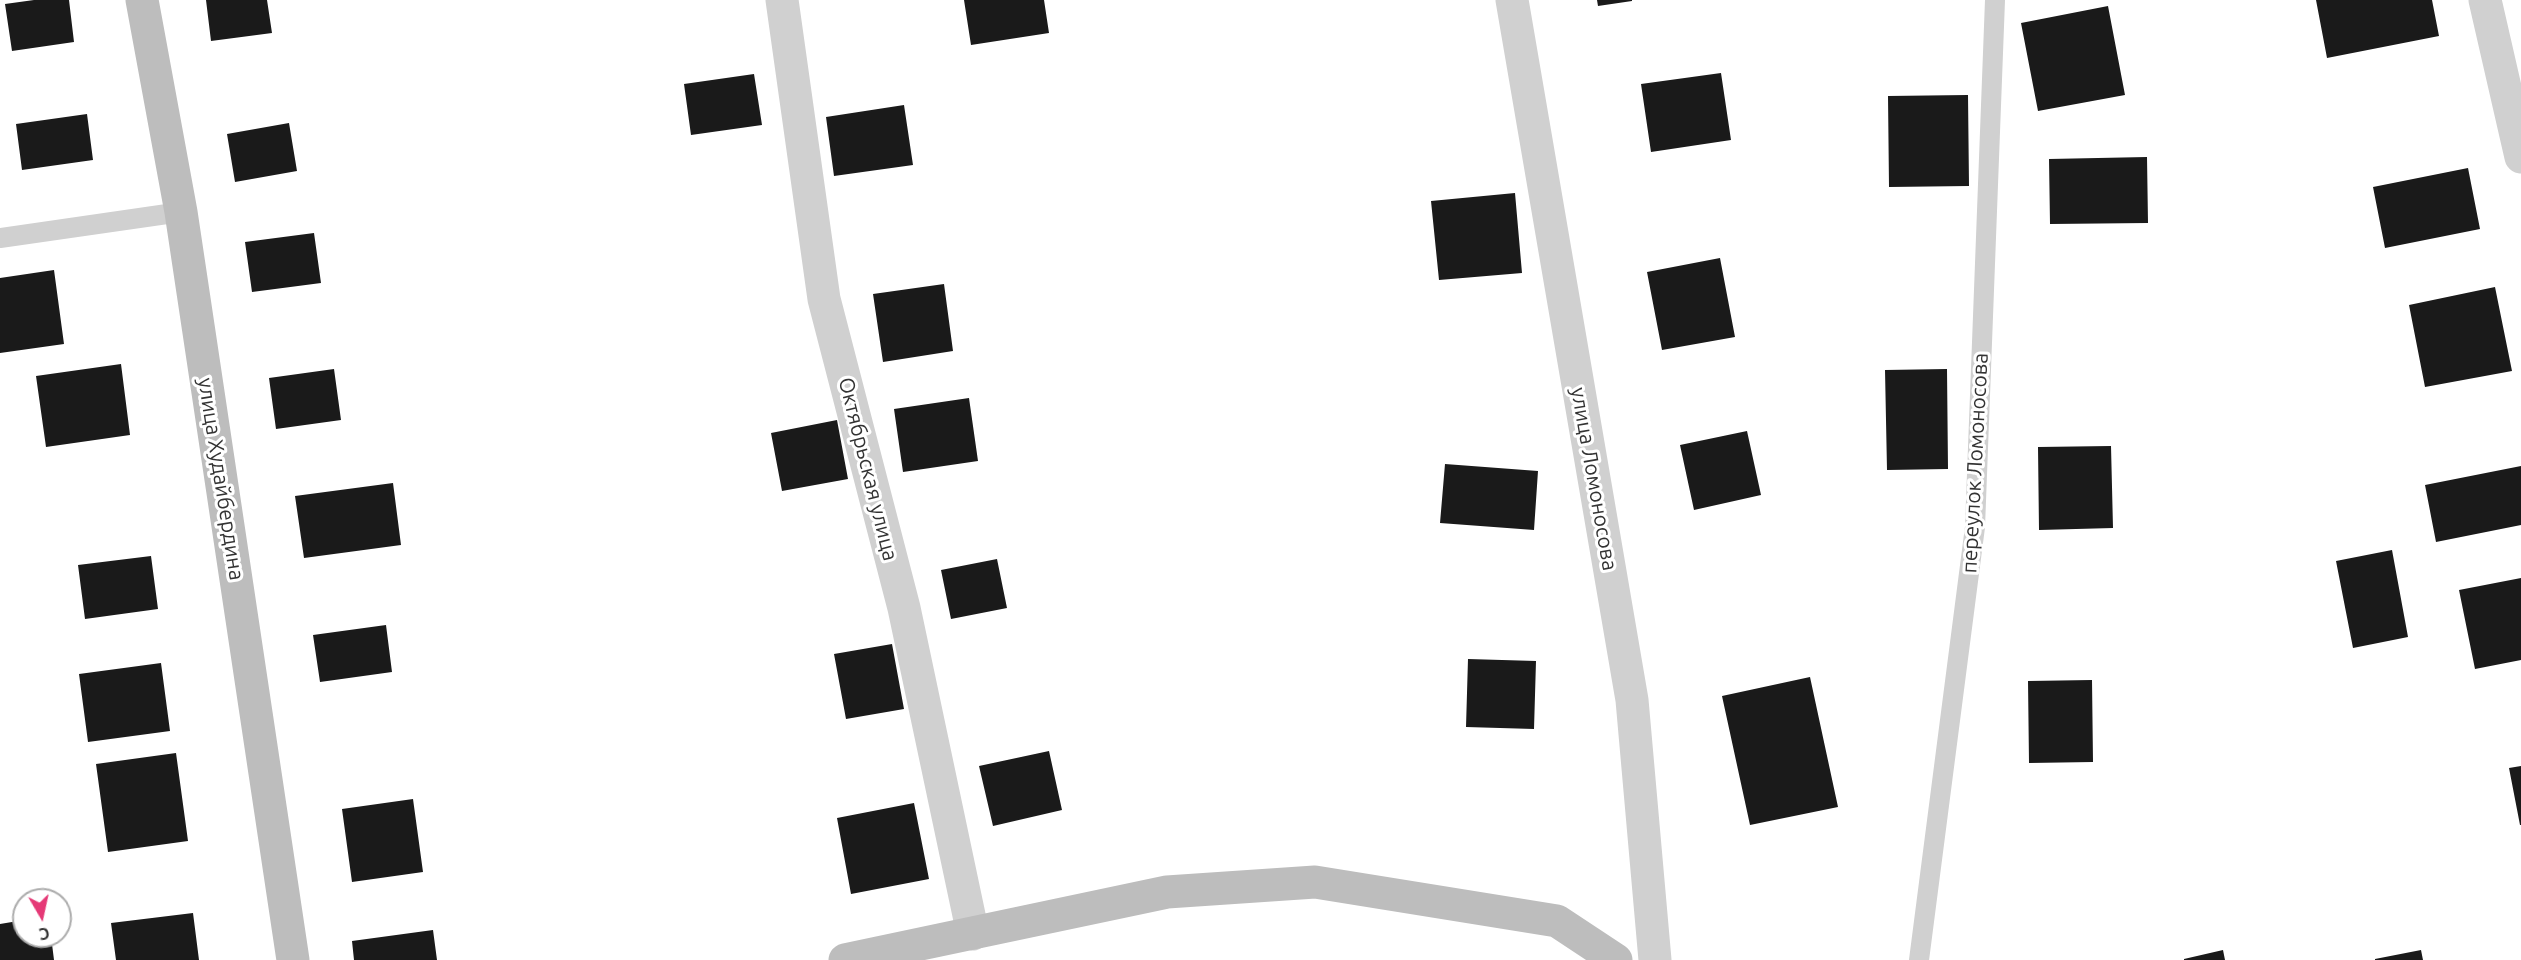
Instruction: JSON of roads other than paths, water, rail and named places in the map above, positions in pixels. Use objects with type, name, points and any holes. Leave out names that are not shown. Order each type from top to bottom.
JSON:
[{"type":"street","name":"улица Худайбердина","points":[[142,0],[181,212],[293,960]]},
{"type":"street","name":"Октябрьская улица","points":[[782,0],[824,299],[904,608],[973,934]]},
{"type":"street","name":"улица Ломоносова","points":[[1512,0],[1632,700],[1655,960]]},
{"type":"street","points":[[2485,0],[2521,157]]},
{"type":"street","points":[[845,960],[887,956],[973,934],[1167,892],[1315,882],[1557,921],[1616,960]]},
{"type":"lane","name":"переулок Ломоносова","points":[[1919,960],[1975,527],[1995,0]]},
{"type":"lane","points":[[0,238],[181,212]]}]
